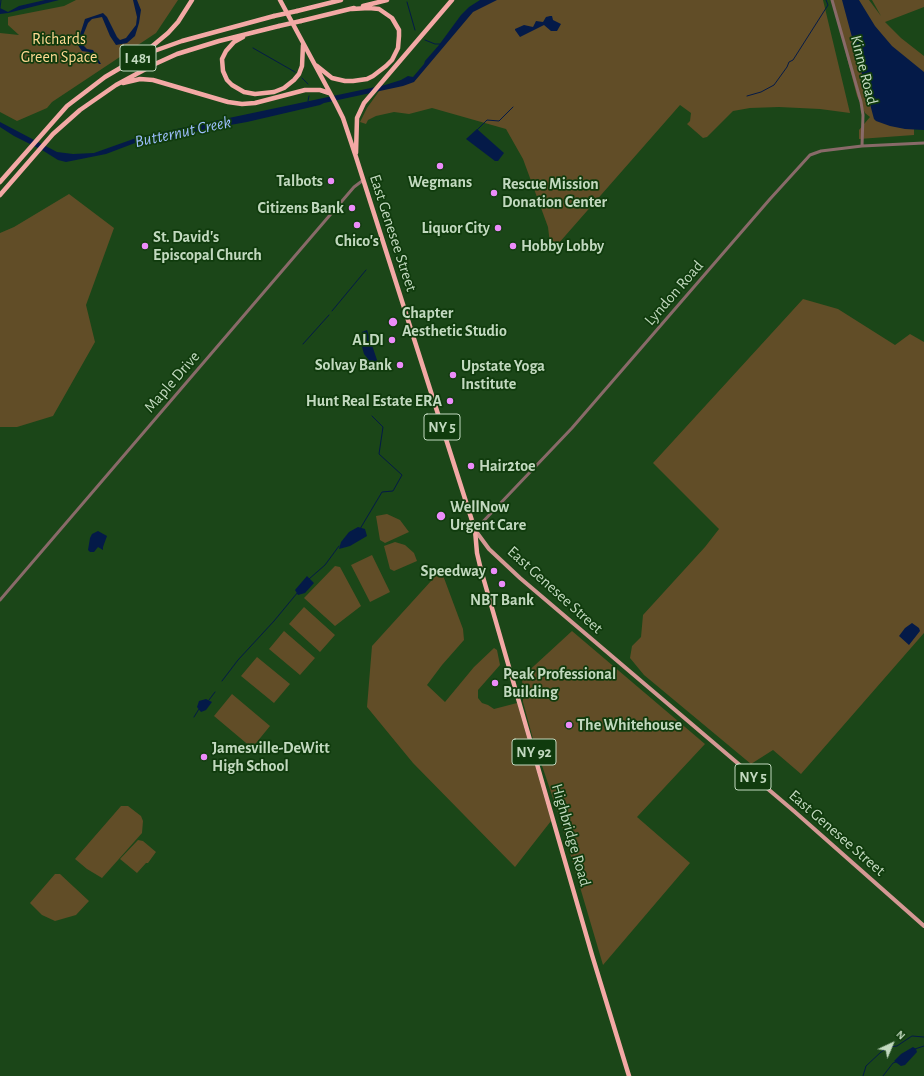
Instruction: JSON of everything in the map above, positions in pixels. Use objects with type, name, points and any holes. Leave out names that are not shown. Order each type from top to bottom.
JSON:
[{"type":"highway","points":[[134,60],[168,33],[178,22],[192,0]]},
{"type":"highway","name":"East Genesee Street","points":[[280,0],[343,118],[475,530]]},
{"type":"highway","name":"I 481","points":[[0,182],[71,103],[105,77],[134,60],[182,41],[274,16],[341,0]]},
{"type":"highway","name":"I 481","points":[[0,196],[53,134],[80,110],[111,88],[144,69],[177,54],[199,47],[387,0]]},
{"type":"highway","points":[[356,157],[357,118],[364,103],[452,0]]},
{"type":"highway","points":[[314,63],[332,78],[344,81],[353,81],[367,79],[373,76],[392,60],[398,48],[400,36],[399,30],[392,18],[379,9],[352,9]]},
{"type":"highway","points":[[248,34],[230,46],[223,56],[222,67],[227,80],[232,85],[244,92],[255,94],[274,92],[284,88],[294,80],[299,74],[302,66],[302,43]]},
{"type":"highway","points":[[111,88],[134,80],[153,80],[228,102],[242,104],[250,104],[305,90],[320,90],[331,94]]},
{"type":"highway","name":"Highbridge Road","points":[[475,530],[477,553],[481,570],[592,955],[629,1076]]},
{"type":"main road","name":"East Genesee Street","points":[[475,530],[490,550],[520,578],[807,823],[924,926]]},
{"type":"street","name":"Kinne Road","points":[[832,0],[861,102],[863,115],[862,146]]},
{"type":"street","name":"Lyndon Road","points":[[475,530],[572,428],[804,160],[816,152],[862,146],[924,143]]},
{"type":"street","name":"Maple Drive","points":[[0,600],[354,186],[362,181]]},
{"type":"green space","name":"Richards Green Space","points":[[76,0],[178,0],[156,33],[52,102],[47,108],[17,121],[0,112],[0,33],[19,35],[8,25],[8,17],[64,6]]},
{"type":"green space","points":[[490,0],[823,0],[850,113],[820,109],[779,107],[750,108],[733,111],[707,137],[703,138],[687,124],[690,121],[691,113],[680,105],[551,252],[548,227],[523,159],[506,129],[432,108],[409,114],[394,112],[376,116],[368,120],[366,124],[360,122],[367,108],[382,87],[416,77],[470,11]]},
{"type":"green space","points":[[832,0],[869,0],[881,16],[872,0],[924,0],[924,7],[885,22],[901,38],[924,56],[924,126],[914,128],[914,135],[859,139],[859,130],[870,117],[865,113],[857,96]]},
{"type":"green space","points":[[69,194],[114,228],[86,305],[95,342],[53,416],[17,427],[0,427],[0,233],[14,227]]},
{"type":"green space","points":[[803,299],[838,309],[895,345],[910,334],[924,342],[924,633],[801,774],[773,750],[751,764],[644,675],[630,658],[632,646],[641,637],[643,615],[705,547],[719,529],[653,463]]},
{"type":"green space","points":[[387,514],[400,520],[409,532],[385,543],[380,540],[376,516]]},
{"type":"green space","points":[[395,542],[405,545],[414,553],[417,561],[394,571],[390,569],[384,546]]},
{"type":"green space","points":[[372,555],[390,592],[370,602],[351,565]]},
{"type":"green space","points":[[335,566],[340,567],[361,606],[335,626],[304,598]]},
{"type":"green space","points":[[441,570],[463,629],[464,640],[427,685],[445,702],[474,667],[494,648],[497,650],[500,665],[478,690],[478,698],[482,703],[494,709],[517,703],[551,821],[515,867],[413,763],[367,707],[372,646]]},
{"type":"green space","points":[[304,607],[335,635],[320,652],[289,624]]},
{"type":"green space","points":[[284,631],[315,658],[300,675],[269,649]]},
{"type":"green space","points":[[572,631],[705,744],[637,817],[690,863],[603,965],[559,816],[533,739],[523,702],[522,677]]},
{"type":"green space","points":[[257,657],[290,684],[274,703],[241,676]]},
{"type":"green space","points":[[232,694],[270,726],[252,748],[214,716]]},
{"type":"green space","points":[[121,806],[128,806],[141,816],[143,821],[142,833],[102,878],[87,869],[75,859]]},
{"type":"green space","points":[[138,840],[143,841],[156,852],[148,863],[146,863],[137,873],[120,859]]},
{"type":"green space","points":[[55,874],[60,874],[89,901],[76,915],[55,921],[42,915],[30,903]]},
{"type":"water","points":[[45,0],[59,0],[0,14],[0,8],[8,12],[19,6]]},
{"type":"water","points":[[133,0],[137,0],[141,10],[135,36],[127,43],[116,45],[110,36],[102,17],[92,19],[88,23],[82,38],[83,45],[87,49],[93,50],[101,64],[99,64],[89,52],[82,51],[77,44],[85,19],[103,13],[107,17],[117,37],[120,40],[126,38],[136,25],[137,17]]},
{"type":"water","name":"Butternut Creek","points":[[480,0],[497,0],[473,12],[414,82],[403,86],[247,122],[202,130],[165,142],[135,143],[106,154],[66,162],[58,160],[0,127],[0,122],[57,152],[73,154],[94,153],[139,137],[385,85],[408,76],[413,77],[461,15],[469,7]]},
{"type":"water","points":[[842,0],[859,0],[875,26],[892,46],[924,72],[924,130],[905,129],[890,126],[874,119]]},
{"type":"water","points":[[552,16],[553,20],[561,24],[557,31],[551,31],[544,25],[520,37],[515,30],[524,25],[533,27],[536,21],[543,22],[546,17]]},
{"type":"water","points":[[477,129],[504,153],[498,161],[495,161],[466,139]]},
{"type":"water","points":[[367,330],[380,369],[375,368],[364,354],[361,343],[362,332]]},
{"type":"water","points":[[358,527],[365,529],[367,536],[350,546],[339,549],[341,542],[349,532]]},
{"type":"water","points":[[98,531],[107,536],[103,550],[98,547],[94,552],[90,552],[88,550],[90,538],[92,534]]},
{"type":"water","points":[[307,576],[314,583],[305,593],[298,595],[295,590]]},
{"type":"water","points":[[912,623],[919,628],[920,631],[909,645],[899,636],[905,628]]},
{"type":"water","points":[[206,699],[212,702],[206,710],[201,712],[197,707],[199,701]]},
{"type":"water","points":[[913,1047],[917,1052],[905,1065],[901,1066],[894,1061],[901,1054]]},
{"type":"waterway","points":[[0,8],[1,0]]},
{"type":"waterway","points":[[747,96],[761,92],[774,85],[789,62],[793,60],[828,5],[826,0]]},
{"type":"waterway","points":[[407,2],[415,30]]},
{"type":"waterway","points":[[425,40],[435,44],[440,44]]},
{"type":"waterway","points":[[253,48],[295,72]]},
{"type":"waterway","points":[[302,78],[308,84]]},
{"type":"waterway","points":[[308,101],[309,96]]},
{"type":"waterway","points":[[477,130],[487,120],[499,121],[513,107]]},
{"type":"waterway","points":[[332,311],[366,270]]},
{"type":"waterway","points":[[303,344],[329,315]]},
{"type":"waterway","points":[[360,529],[382,492],[393,491],[402,475],[379,454],[383,427],[372,416]]},
{"type":"waterway","points":[[309,579],[325,565],[339,546]]},
{"type":"waterway","points":[[222,681],[238,660],[298,592]]},
{"type":"waterway","points":[[209,700],[215,692]]},
{"type":"waterway","points":[[194,717],[199,709]]},
{"type":"waterway","points":[[863,1076],[866,1066],[881,1052],[889,1047],[897,1046],[912,1036],[924,1037]]},
{"type":"waterway","points":[[915,1049],[924,1046]]},
{"type":"waterway","points":[[883,1076],[893,1063],[896,1062]]},
{"type":"place","name":"Wegmans","points":[[440,166]]},
{"type":"place","name":"Talbots","points":[[331,181]]},
{"type":"place","name":"Rescue Mission Donation Center","points":[[494,193]]},
{"type":"place","name":"Citizens Bank","points":[[352,208]]},
{"type":"place","name":"Chico's","points":[[357,225]]},
{"type":"place","name":"Liquor City","points":[[498,228]]},
{"type":"place","name":"St. David's Episcopal Church","points":[[145,246]]},
{"type":"place","name":"Hobby Lobby","points":[[513,246]]},
{"type":"place","name":"Chapter Aesthetic Studio","points":[[393,322]]},
{"type":"place","name":"ALDI","points":[[392,340]]},
{"type":"place","name":"Solvay Bank","points":[[400,365]]},
{"type":"place","name":"Upstate Yoga Institute","points":[[453,375]]},
{"type":"place","name":"Hunt Real Estate ERA","points":[[450,401]]},
{"type":"place","name":"Hair2toe","points":[[471,466]]},
{"type":"place","name":"WellNow Urgent Care","points":[[441,516]]},
{"type":"place","name":"Speedway","points":[[494,571]]},
{"type":"place","name":"NBT Bank","points":[[502,584]]},
{"type":"place","name":"Peak Professional Building","points":[[495,683]]},
{"type":"place","name":"The Whitehouse","points":[[569,725]]},
{"type":"place","name":"Jamesville-DeWitt High School","points":[[204,757]]}]
